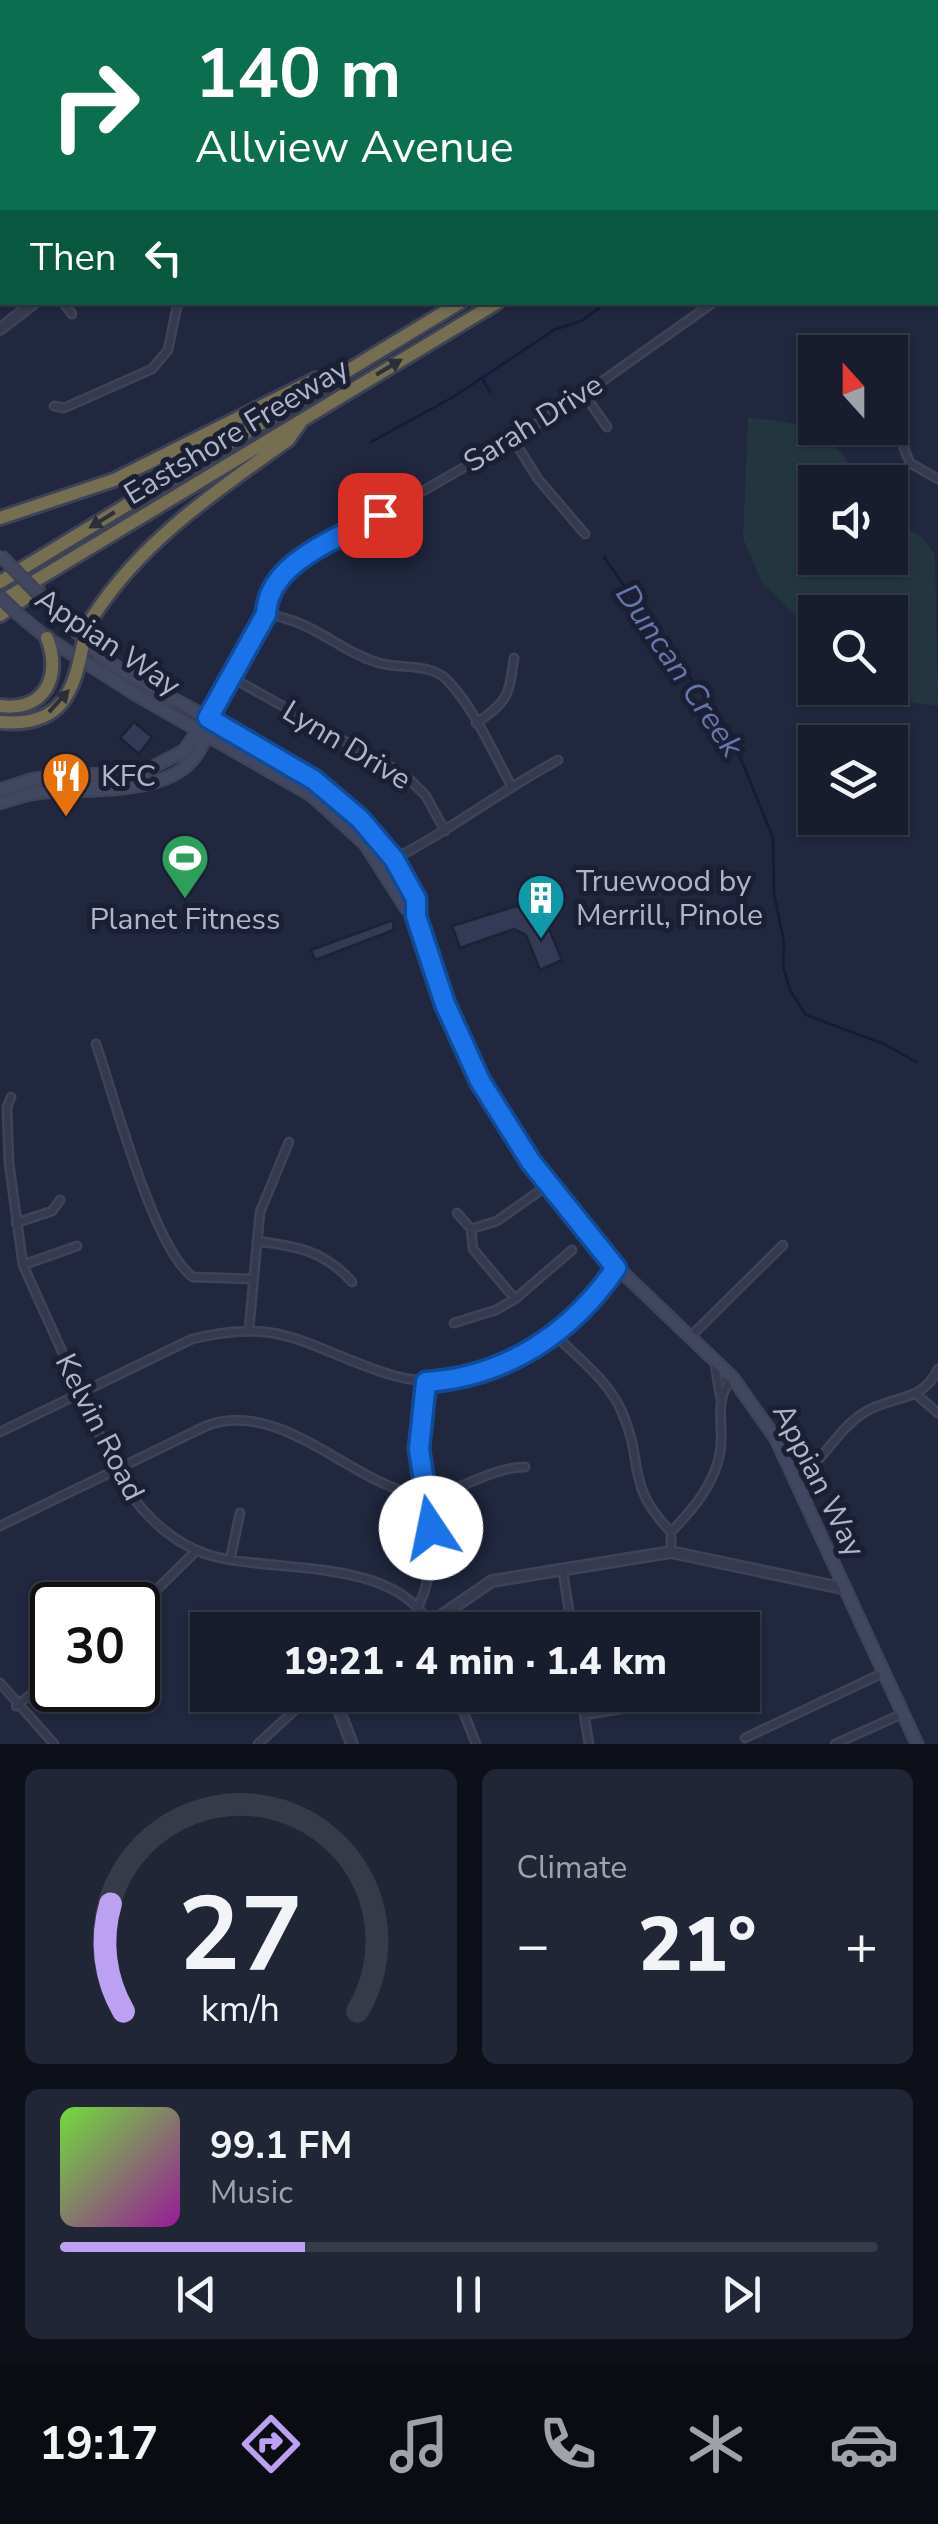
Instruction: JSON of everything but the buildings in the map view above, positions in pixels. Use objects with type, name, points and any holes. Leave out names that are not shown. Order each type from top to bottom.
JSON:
[{"type":"highway","name":"Eastshore Freeway","points":[[0,582],[455,305]]},
{"type":"highway","name":"Eastshore Freeway","points":[[0,600],[493,305]]},
{"type":"highway","points":[[0,518],[114,480],[298,390],[371,347],[394,341]]},
{"type":"highway","points":[[0,722],[29,721],[55,710],[82,661],[90,620],[106,599],[170,526],[288,440],[305,417]]},
{"type":"highway","points":[[0,615],[91,549]]},
{"type":"highway","points":[[0,706],[31,704],[44,695],[54,669],[47,638]]},
{"type":"main road","name":"Appian Way","points":[[0,555],[116,667],[314,780],[360,819],[394,859],[416,899],[416,916],[466,1054],[512,1135],[616,1268],[692,1335],[733,1378],[768,1426],[917,1744]]},
{"type":"main road","name":"Appian Way","points":[[0,600],[82,661],[312,795],[350,828],[382,865],[406,908],[416,916]]},
{"type":"main road","points":[[45,792],[132,789],[168,778],[192,759],[208,718]]},
{"type":"main road","points":[[0,790],[34,779],[131,773],[173,760],[202,733]]},
{"type":"main road","points":[[84,790],[96,783],[120,782],[131,773]]},
{"type":"main road","points":[[0,804],[78,784],[88,776]]},
{"type":"street","points":[[0,329],[31,305]]},
{"type":"street","points":[[65,305],[72,314]]},
{"type":"street","points":[[54,406],[64,408],[152,369],[168,350],[177,305]]},
{"type":"street","name":"Sarah Drive","points":[[208,718],[266,614],[266,596],[280,572],[584,394],[710,305]]},
{"type":"street","points":[[584,394],[607,427]]},
{"type":"street","points":[[513,438],[538,479],[584,534]]},
{"type":"street","points":[[903,445],[910,463],[938,479]]},
{"type":"street","points":[[266,614],[297,619],[375,662],[429,669],[443,675],[511,786]]},
{"type":"street","points":[[476,724],[500,708],[509,693],[514,658]]},
{"type":"street","name":"Lynn Drive","points":[[230,677],[405,775],[426,796],[445,832]]},
{"type":"street","points":[[382,865],[445,832],[511,786],[558,760]]},
{"type":"street","points":[[96,1044],[160,1228],[182,1269],[193,1277],[253,1278]]},
{"type":"street","name":"Kelvin Road","points":[[11,1097],[7,1107],[12,1189],[23,1265],[115,1470],[141,1509],[197,1550],[230,1560],[356,1575],[418,1607],[420,1612]]},
{"type":"street","points":[[250,1329],[260,1212],[289,1142]]},
{"type":"street","points":[[471,1229],[497,1221],[548,1185]]},
{"type":"street","points":[[0,1191],[12,1189]]},
{"type":"street","points":[[16,1223],[52,1211],[60,1200]]},
{"type":"street","points":[[456,1213],[471,1229],[473,1248],[515,1299]]},
{"type":"street","points":[[257,1240],[324,1256],[352,1282]]},
{"type":"street","points":[[692,1335],[783,1245]]},
{"type":"street","points":[[23,1265],[77,1246]]},
{"type":"street","points":[[454,1323],[496,1310],[515,1299],[572,1250]]},
{"type":"street","points":[[0,1432],[192,1339],[250,1329],[306,1340],[382,1372],[426,1382],[451,1381],[496,1368],[555,1336],[616,1268]]},
{"type":"street","points":[[555,1336],[608,1388],[621,1409],[631,1436],[640,1491],[672,1532]]},
{"type":"street","points":[[671,1552],[672,1532],[694,1508],[712,1479],[721,1450],[714,1358]]},
{"type":"street","points":[[796,1480],[864,1412],[916,1395],[932,1382],[938,1369]]},
{"type":"street","points":[[720,1400],[733,1378]]},
{"type":"street","points":[[418,1607],[425,1592],[432,1549],[419,1449],[426,1382]]},
{"type":"street","points":[[916,1395],[938,1412]]},
{"type":"street","points":[[0,1526],[218,1422],[244,1421],[318,1446],[398,1490],[427,1496],[477,1476],[525,1467]]},
{"type":"street","points":[[230,1560],[240,1514]]},
{"type":"street","points":[[160,1586],[197,1550]]},
{"type":"street","points":[[449,1612],[492,1581],[512,1575],[563,1572],[671,1552],[846,1590]]},
{"type":"street","points":[[563,1572],[569,1612]]},
{"type":"street","points":[[745,1738],[884,1672]]},
{"type":"street","points":[[0,1684],[54,1744]]},
{"type":"street","points":[[16,1706],[30,1695]]},
{"type":"street","points":[[258,1744],[293,1712]]},
{"type":"street","points":[[340,1712],[352,1744]]},
{"type":"street","points":[[463,1712],[476,1744]]},
{"type":"street","points":[[584,1712],[588,1744]]},
{"type":"street","points":[[584,1715],[602,1712]]},
{"type":"street","points":[[835,1744],[903,1714]]},
{"type":"shaded area","points":[[748,417],[798,424],[798,445],[835,445],[851,465],[798,465],[798,575],[908,575],[908,529],[922,537],[935,554],[938,706],[908,702],[908,595],[798,595],[798,618],[762,583],[743,538]]},
{"type":"waterway","name":"Duncan Creek","points":[[371,442],[453,397],[554,330],[583,320],[603,305]]},
{"type":"waterway","name":"Duncan Creek","points":[[483,380],[490,392]]},
{"type":"waterway","name":"Duncan Creek","points":[[604,557],[680,666],[708,698],[732,737],[773,838],[774,894],[790,990],[806,1015],[884,1044],[916,1062]]},
{"type":"place","name":"KFC","points":[[66,818]]},
{"type":"place","name":"Planet Fitness","points":[[185,900]]},
{"type":"place","name":"Truewood by Merrill, Pinole","points":[[541,940]]},
{"type":"route","points":[[380,515],[280,572],[266,596],[266,614],[208,718],[314,780],[348,807],[394,859],[416,899],[416,916],[445,1004],[480,1081],[531,1162],[616,1268],[555,1336],[520,1358],[472,1376],[426,1382],[419,1449],[431,1528]]}]
